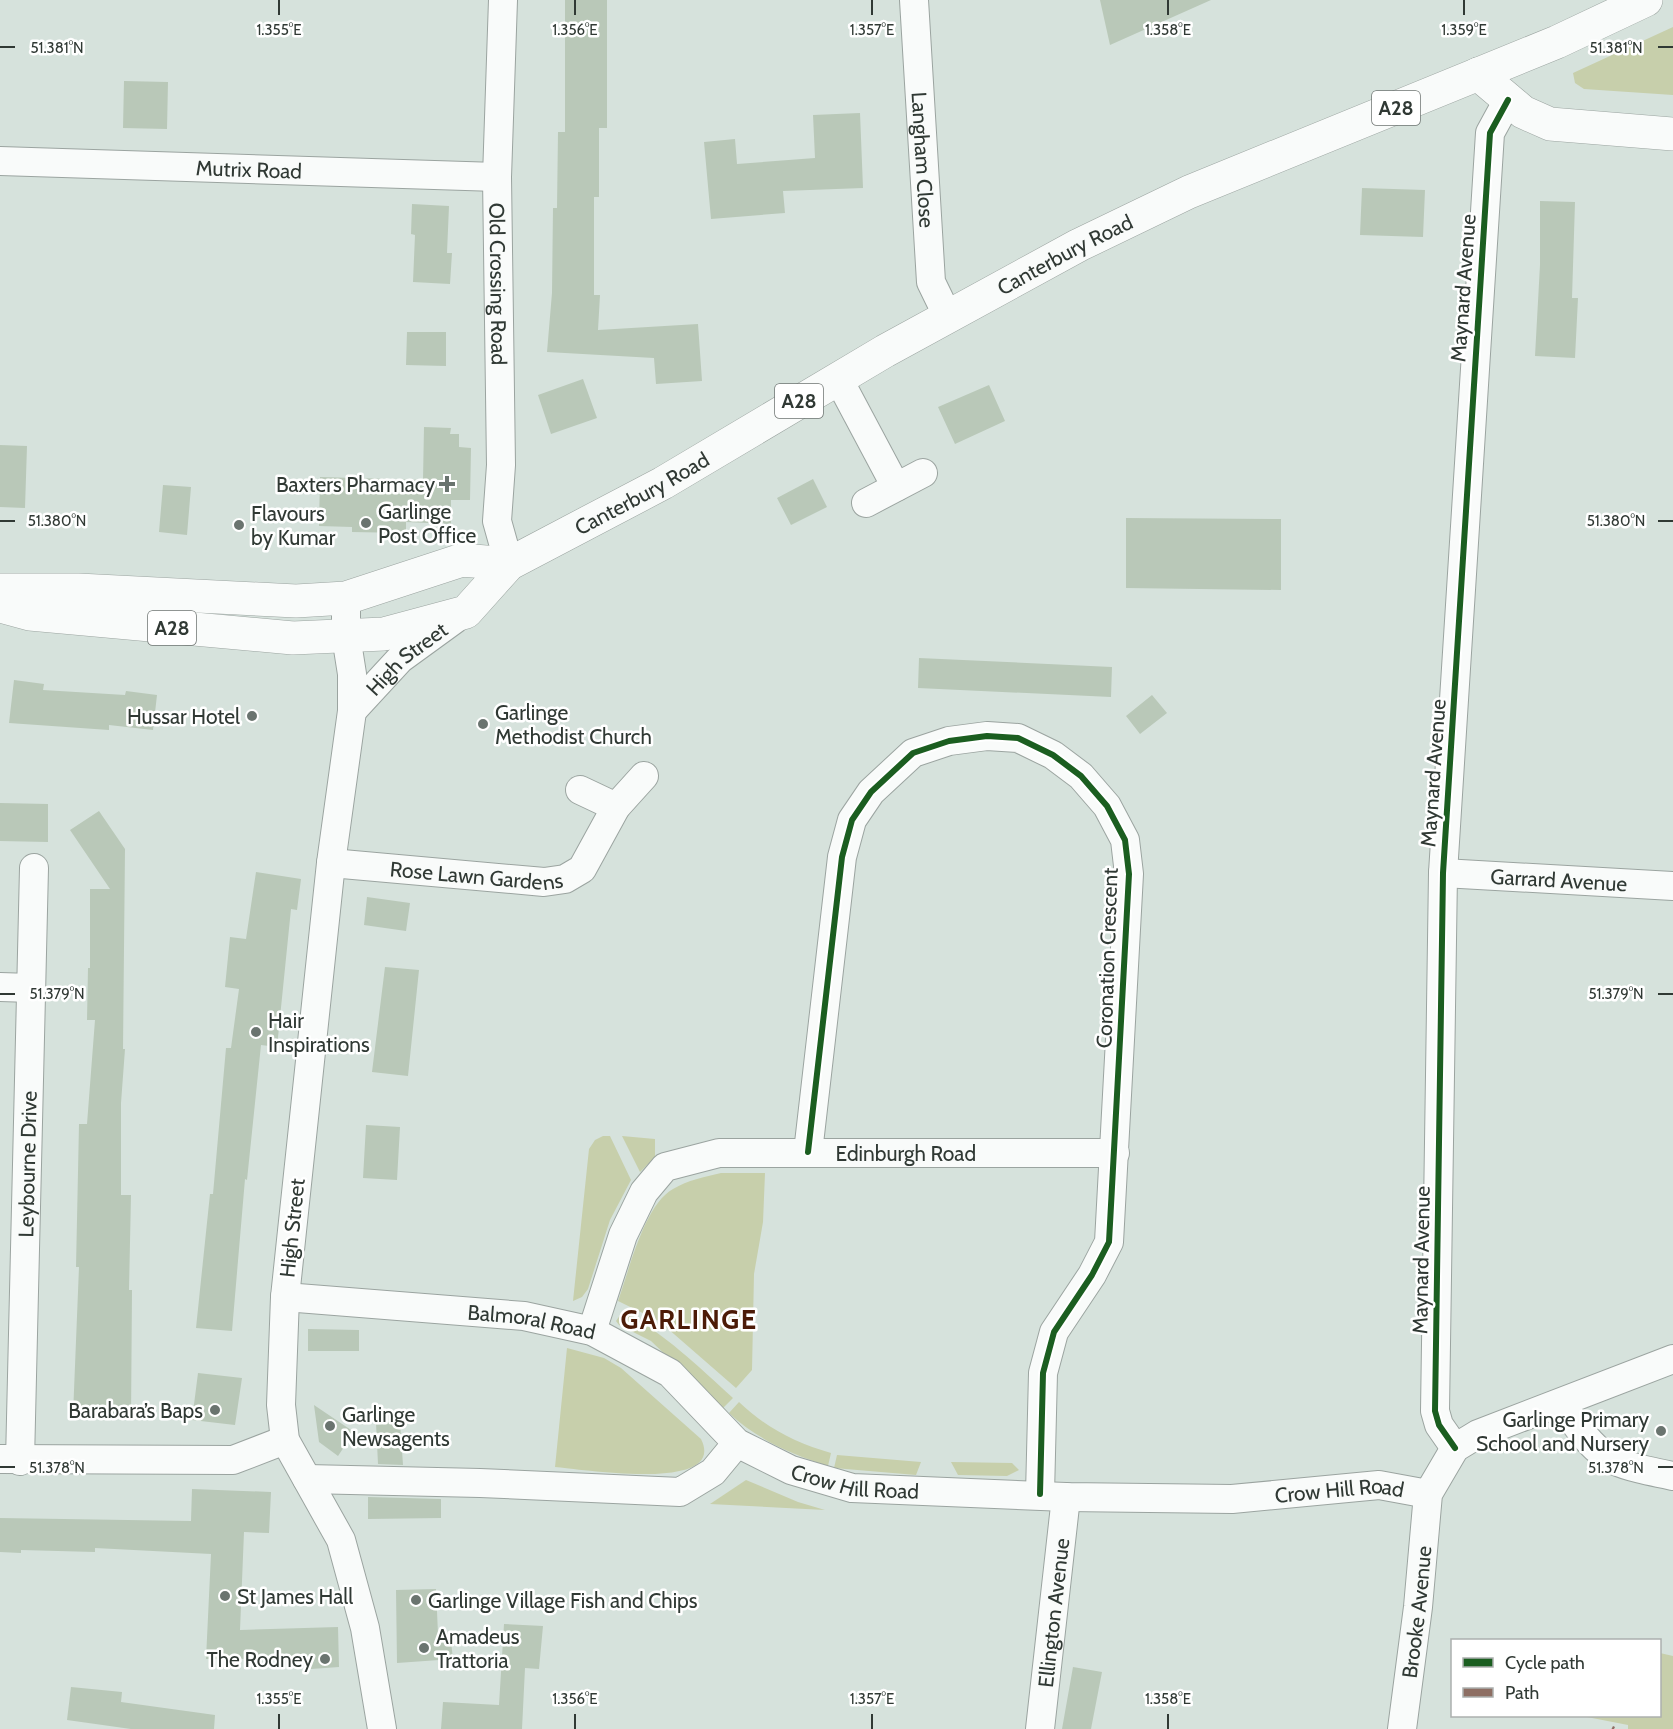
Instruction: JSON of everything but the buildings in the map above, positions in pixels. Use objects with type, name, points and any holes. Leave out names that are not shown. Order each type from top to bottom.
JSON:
[{"type":"main road","name":"Canterbury Road","points":[[466,612],[509,564],[663,483],[838,378],[1079,245],[1189,192],[1557,42],[1646,0]]},
{"type":"main road","points":[[1478,74],[1523,112],[1550,124],[1673,134]]},
{"type":"main road","name":"A28","points":[[0,590],[78,590],[296,601],[346,598],[462,560],[509,564]]},
{"type":"main road","name":"A28","points":[[0,606],[30,614],[293,638],[384,634],[466,612]]},
{"type":"street","name":"Old Crossing Road","points":[[502,0],[497,177],[501,465],[497,521],[509,564]]},
{"type":"street","name":"Langham Close","points":[[914,0],[931,282],[948,317]]},
{"type":"street","name":"Maynard Avenue","points":[[1455,1448],[1439,1425],[1435,1411],[1443,873],[1490,133],[1508,100]]},
{"type":"street","name":"Mutrix Road","points":[[0,161],[497,177]]},
{"type":"street","points":[[838,378],[896,487]]},
{"type":"street","points":[[866,503],[923,473]]},
{"type":"street","name":"High Street","points":[[346,598],[346,636],[352,674],[352,711],[331,862],[285,1298],[281,1405],[285,1440],[341,1540],[364,1628],[382,1729]]},
{"type":"street","name":"High Street","points":[[352,711],[400,659],[432,634],[466,612]]},
{"type":"street","name":"Coronation Crescent","points":[[808,1152],[842,857],[852,820],[871,792],[913,753],[949,741],[987,736],[1018,738],[1060,760],[1081,776],[1107,806],[1125,840],[1129,874],[1109,1242],[1092,1275],[1054,1332],[1043,1373],[1053,1495]]},
{"type":"street","name":"Rose Lawn Gardens","points":[[331,862],[544,882],[565,879],[582,869],[616,807],[644,776]]},
{"type":"street","points":[[580,790],[616,807]]},
{"type":"street","name":"Leybourne Drive","points":[[10,1460],[31,988],[34,868]]},
{"type":"street","name":"Garrard Avenue","points":[[1443,873],[1673,886]]},
{"type":"street","points":[[0,987],[31,988]]},
{"type":"street","name":"Edinburgh Road","points":[[592,1331],[623,1234],[644,1192],[665,1167],[719,1153],[1115,1153]]},
{"type":"street","name":"Balmoral Road","points":[[285,1298],[513,1315],[592,1331],[670,1373],[737,1443]]},
{"type":"street","points":[[1428,1494],[1455,1448],[1478,1434],[1673,1359]]},
{"type":"street","points":[[1561,1403],[1585,1438],[1601,1455],[1625,1466],[1673,1476]]},
{"type":"street","points":[[10,1460],[233,1460],[285,1440]]},
{"type":"street","points":[[307,1479],[480,1483],[680,1492],[713,1472],[737,1443]]},
{"type":"street","name":"Crow Hill Road","points":[[737,1443],[791,1470],[852,1488],[1232,1499],[1379,1485],[1428,1494]]},
{"type":"street","name":"Brooke Avenue","points":[[1402,1729],[1418,1608],[1428,1494]]},
{"type":"street","name":"Ellington Avenue","points":[[1040,1729],[1053,1495]]},
{"type":"green space","points":[[1673,27],[1673,95],[1584,89],[1575,83],[1573,73]]},
{"type":"green space","points":[[603,1136],[610,1136],[631,1180],[610,1220],[588,1289],[582,1297],[573,1301],[589,1149],[595,1140]]},
{"type":"green space","points":[[622,1136],[655,1139],[655,1157],[640,1172]]},
{"type":"green space","points":[[721,1173],[765,1173],[763,1222],[754,1274],[752,1370],[736,1388],[659,1321],[618,1301],[639,1240],[654,1209],[663,1197],[684,1183]]},
{"type":"green space","points":[[623,1311],[667,1340],[733,1398],[722,1409],[651,1341],[619,1325],[616,1321]]},
{"type":"green space","points":[[567,1348],[604,1358],[621,1368],[701,1439],[704,1456],[693,1466],[673,1472],[648,1474],[555,1467]]},
{"type":"green space","points":[[739,1402],[759,1419],[781,1433],[831,1453],[828,1466],[788,1451],[740,1423],[729,1413]]},
{"type":"green space","points":[[837,1455],[921,1462],[916,1475],[834,1468]]},
{"type":"green space","points":[[951,1462],[1012,1463],[1019,1470],[1007,1476],[958,1475]]},
{"type":"green space","points":[[746,1480],[798,1502],[825,1510],[710,1504]]},
{"type":"green space","points":[[1661,1653],[1673,1656],[1673,1729],[1628,1729],[1628,1725],[1587,1717],[1661,1717]]},
{"type":"cycle path","points":[[1455,1448],[1439,1425],[1435,1411],[1443,873],[1490,133],[1508,100]]},
{"type":"cycle path","points":[[808,1152],[842,857],[852,820],[871,792],[913,753],[949,741],[987,736],[1018,738],[1053,755],[1081,776],[1107,806],[1125,840],[1129,874],[1109,1242],[1092,1275],[1054,1332],[1043,1373],[1040,1494]]},
{"type":"place","name":"Baxters Pharmacy","points":[[447,484]]},
{"type":"place","name":"Garlinge Post Office","points":[[366,523]]},
{"type":"place","name":"Flavours by Kumar","points":[[239,525]]},
{"type":"place","name":"Hussar Hotel","points":[[252,716]]},
{"type":"place","name":"Garlinge Methodist Church","points":[[483,724]]},
{"type":"place","name":"Hair Inspirations","points":[[256,1032]]},
{"type":"place","name":"Barabara’s Baps","points":[[215,1410]]},
{"type":"place","name":"Garlinge Newsagents","points":[[330,1426]]},
{"type":"place","name":"Garlinge Primary School and Nursery","points":[[1661,1431]]},
{"type":"place","name":"St James Hall","points":[[225,1596]]},
{"type":"place","name":"Garlinge Village Fish and Chips","points":[[416,1600]]},
{"type":"place","name":"Amadeus Trattoria","points":[[424,1648]]},
{"type":"place","name":"The Rodney","points":[[325,1659]]},
{"type":"district","name":"GARLINGE","points":[[689,1319]]}]
